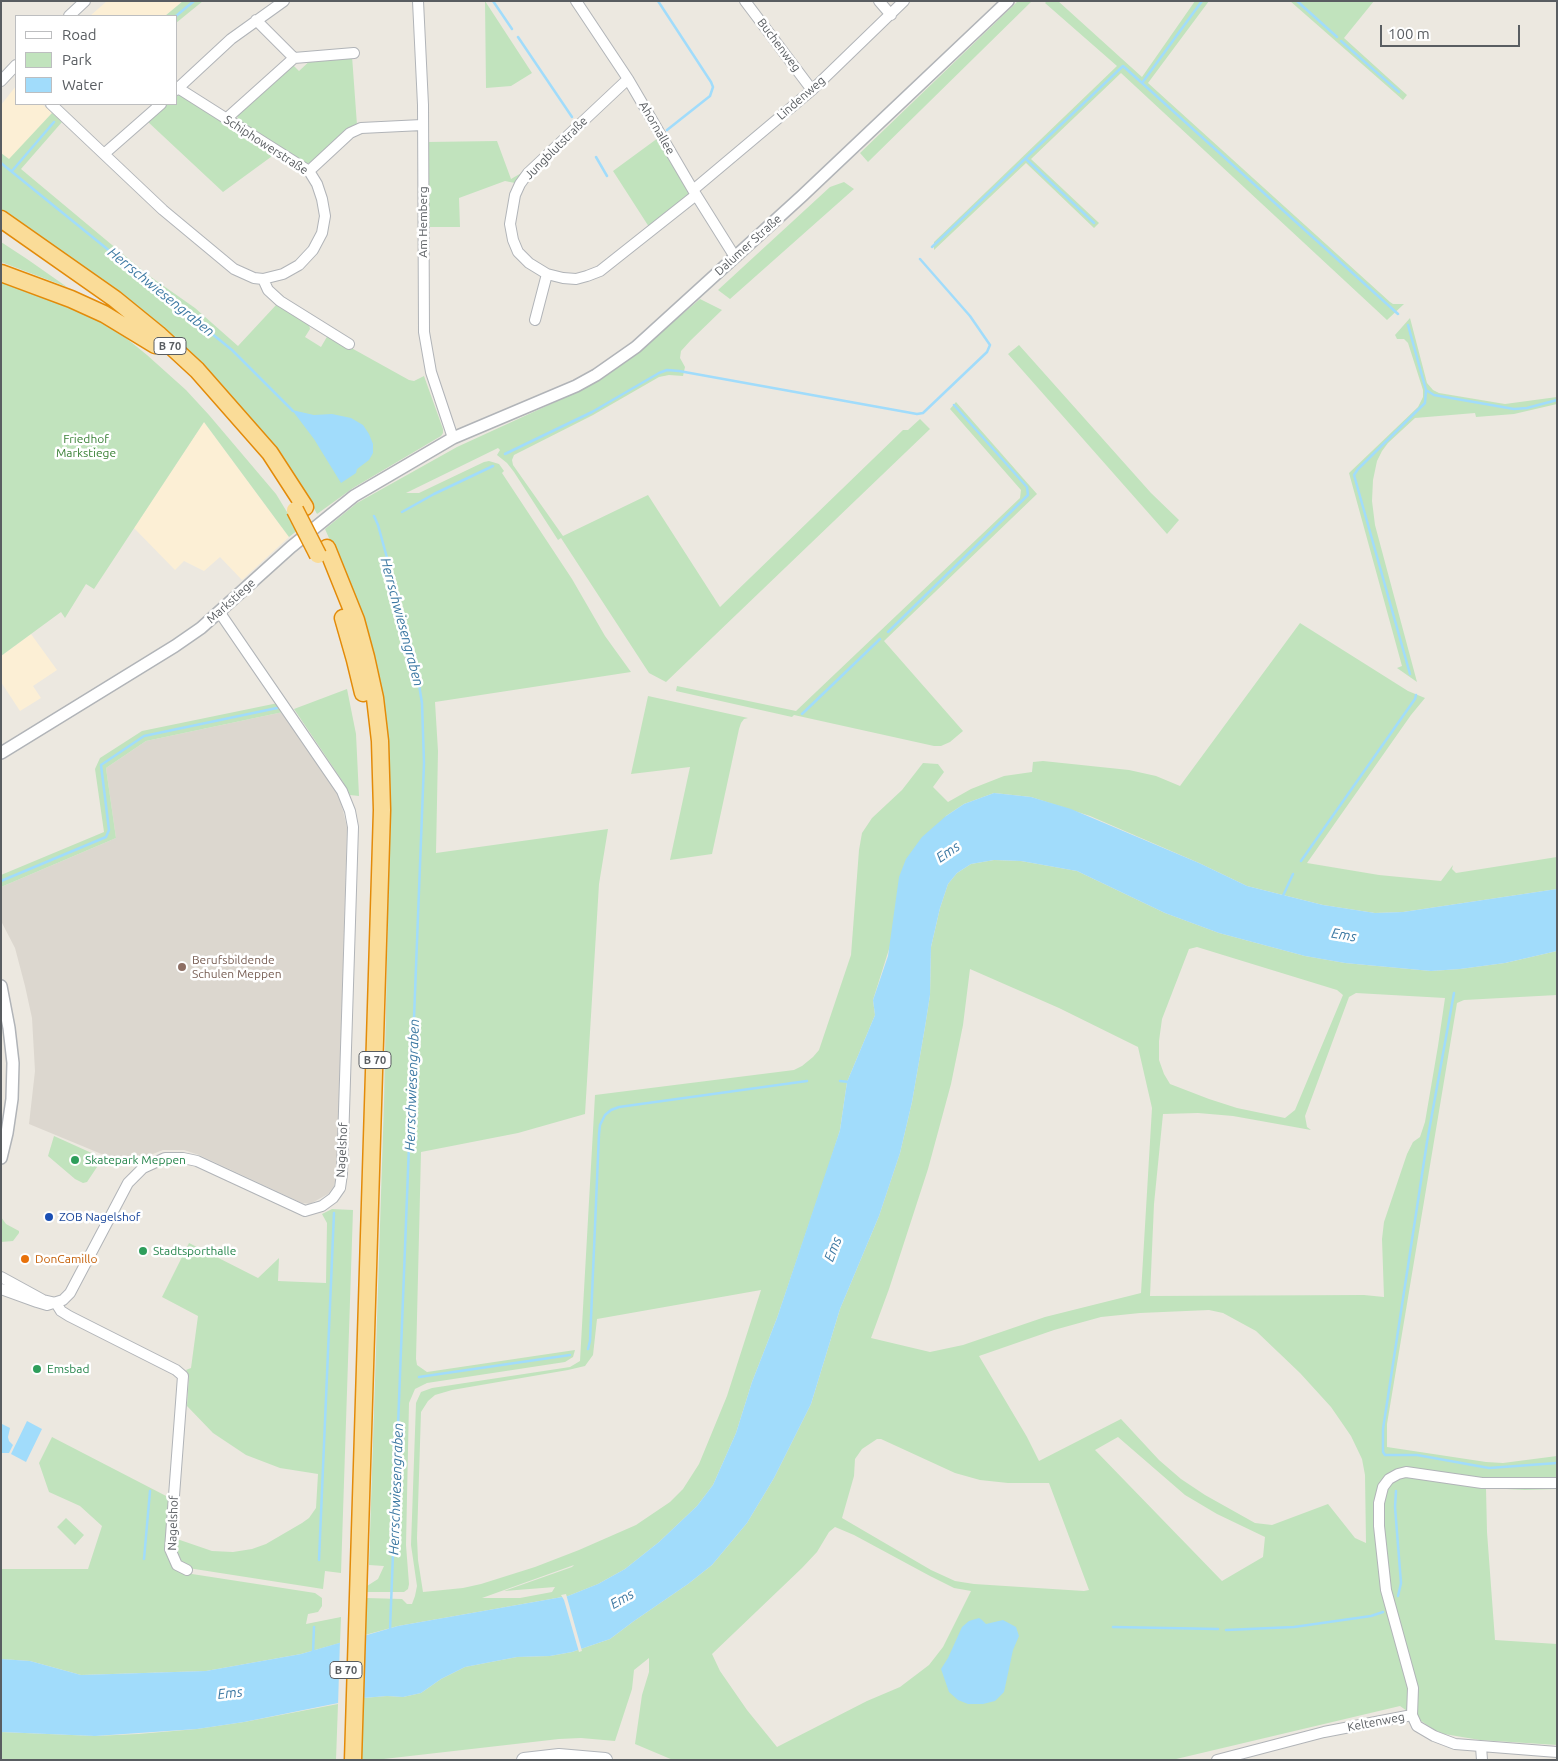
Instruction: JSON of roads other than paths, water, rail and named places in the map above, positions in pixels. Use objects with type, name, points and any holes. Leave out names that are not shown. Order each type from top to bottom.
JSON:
[{"type":"highway","name":"B 70","points":[[1,219],[115,299],[158,334],[197,370],[270,453],[356,620],[375,698],[380,741],[382,810],[380,913],[354,1580],[343,1760]]},
{"type":"highway","name":"B 70","points":[[1,232],[112,310],[155,346],[229,419],[300,509]]},
{"type":"highway","points":[[1,273],[71,299],[104,314],[155,346]]},
{"type":"highway","name":"B 70","points":[[353,1760],[354,1580]]},
{"type":"main road","points":[[524,1760],[559,1756],[605,1760]]},
{"type":"street","points":[[70,15],[85,1]]},
{"type":"street","points":[[178,88],[231,39],[284,1]]},
{"type":"street","name":"Am Hemberg","points":[[418,1],[422,76],[424,332],[432,377],[453,438]]},
{"type":"street","name":"Ahornallee","points":[[576,1],[628,79],[735,257]]},
{"type":"street","name":"Buchenweg","points":[[745,1],[812,90]]},
{"type":"street","points":[[879,1],[891,15]]},
{"type":"street","name":"Lindenweg","points":[[695,193],[812,90],[904,1]]},
{"type":"street","name":"Dalumer Straße","points":[[453,438],[576,386],[596,375],[636,347],[802,196],[1008,1]]},
{"type":"street","points":[[256,20],[294,58]]},
{"type":"street","points":[[226,119],[294,58],[354,52]]},
{"type":"street","points":[[1,81],[15,66]]},
{"type":"street","name":"Jungblutstraße","points":[[628,79],[528,173],[515,195],[510,224],[513,240],[518,252],[529,263],[547,274],[576,279],[600,271],[695,193]]},
{"type":"street","name":"Schiphowerstraße","points":[[178,90],[309,171],[322,199],[325,216],[322,233],[313,250],[299,264],[283,274],[264,279]]},
{"type":"street","points":[[52,105],[163,210],[234,269],[254,278],[264,279],[268,290],[280,302],[349,344]]},
{"type":"street","points":[[104,154],[160,105]]},
{"type":"street","points":[[309,171],[355,130],[361,128],[422,125]]},
{"type":"street","points":[[536,320],[547,274]]},
{"type":"street","name":"Markstiege","points":[[1,753],[175,646],[220,612],[291,547],[341,506],[361,492],[453,438]]},
{"type":"street","name":"Nagelshof","points":[[1,1289],[47,1304],[56,1304],[63,1300],[70,1293],[128,1183],[143,1168],[165,1158],[183,1158],[197,1161],[306,1211],[322,1206],[333,1198],[340,1188],[353,827],[350,811],[342,792],[220,612]]},
{"type":"street","points":[[1,986],[9,1028],[13,1064],[12,1099],[1,1158]]},
{"type":"street","name":"Nagelshof","points":[[1,1277],[43,1300],[56,1304],[61,1311],[69,1316],[176,1370],[182,1376],[170,1549],[177,1565],[187,1570]]},
{"type":"street","points":[[1412,1715],[1413,1688],[1386,1590],[1379,1526],[1379,1503],[1383,1487],[1389,1479],[1398,1474],[1412,1472],[1482,1483],[1557,1482]]},
{"type":"street","name":"Keltenweg","points":[[1216,1760],[1324,1732],[1412,1715],[1417,1726],[1434,1736],[1454,1744],[1557,1752]]},
{"type":"street","points":[[1481,1747],[1482,1760]]},
{"type":"water","points":[[292,410],[314,415],[332,414],[351,418],[363,425],[373,444],[373,453],[369,460],[357,469],[356,473],[341,483],[314,439]]},
{"type":"water","name":"Ems","points":[[994,793],[1031,797],[1071,809],[1199,863],[1247,886],[1323,905],[1375,913],[1403,912],[1557,889],[1557,951],[1505,963],[1431,971],[1345,963],[1305,956],[1219,933],[1165,913],[1077,871],[1021,861],[994,860],[971,864],[957,873],[948,884],[940,908],[931,947],[930,995],[925,1027],[912,1102],[900,1153],[879,1216],[840,1309],[811,1404],[774,1478],[747,1523],[712,1565],[610,1639],[572,1652],[550,1656],[517,1657],[465,1667],[441,1679],[421,1693],[403,1697],[363,1698],[244,1722],[197,1729],[95,1736],[1,1732],[1,1659],[30,1661],[81,1675],[206,1671],[301,1654],[398,1626],[568,1596],[598,1584],[625,1569],[659,1542],[697,1506],[713,1485],[736,1433],[840,1130],[847,1082],[875,1015],[873,1000],[888,956],[899,877],[906,859],[922,837],[946,816],[964,804]]},
{"type":"water","points":[[1,1421],[2,1424],[10,1428],[8,1437],[13,1445],[9,1453],[1,1453]]},
{"type":"water","points":[[27,1421],[42,1429],[26,1462],[11,1454]]},
{"type":"water","points":[[979,1618],[986,1624],[1003,1620],[1016,1627],[1019,1636],[1013,1650],[1004,1692],[995,1701],[983,1704],[968,1704],[958,1700],[949,1692],[941,1669],[962,1627],[969,1621]]},
{"type":"waterway","points":[[177,15],[194,1]]},
{"type":"waterway","points":[[493,1],[512,29]]},
{"type":"waterway","points":[[658,1],[713,87],[710,96],[667,130]]},
{"type":"waterway","points":[[932,247],[1123,66],[1142,83],[1202,1]]},
{"type":"waterway","points":[[1297,1],[1337,37]]},
{"type":"waterway","points":[[518,37],[572,117]]},
{"type":"waterway","points":[[1341,41],[1399,92]]},
{"type":"waterway","points":[[1142,83],[1398,314]]},
{"type":"waterway","points":[[12,171],[54,122]]},
{"type":"waterway","points":[[596,157],[607,176]]},
{"type":"waterway","points":[[1026,159],[1094,223]]},
{"type":"waterway","name":"Herrschwiesengraben","points":[[1,163],[232,350],[293,411]]},
{"type":"waterway","points":[[505,454],[592,412],[667,370],[917,414],[923,413],[987,352],[990,345],[970,316],[920,259]]},
{"type":"waterway","points":[[1408,325],[1426,390],[1425,403],[1354,475],[1410,674]]},
{"type":"waterway","points":[[1426,390],[1434,395],[1514,409],[1527,408],[1557,400]]},
{"type":"waterway","points":[[888,632],[1028,495],[1027,487],[954,405]]},
{"type":"waterway","points":[[402,512],[434,494],[493,466]]},
{"type":"waterway","name":"Herrschwiesengraben","points":[[374,516],[415,660],[422,703],[424,763],[390,1630]]},
{"type":"waterway","points":[[802,714],[880,639]]},
{"type":"waterway","points":[[1301,861],[1416,695]]},
{"type":"waterway","points":[[1,881],[106,837],[109,830],[101,765],[144,736],[277,708]]},
{"type":"waterway","points":[[1282,898],[1293,874]]},
{"type":"waterway","points":[[1454,993],[1427,1142],[1383,1429],[1383,1452],[1385,1455],[1417,1455],[1489,1468],[1557,1463]]},
{"type":"waterway","points":[[588,1349],[590,1341],[599,1134],[600,1125],[605,1115],[619,1107],[807,1081]]},
{"type":"waterway","points":[[840,1081],[849,1082]]},
{"type":"waterway","points":[[319,1560],[334,1213]]},
{"type":"waterway","points":[[419,1377],[570,1355]]},
{"type":"waterway","points":[[144,1559],[150,1491]]},
{"type":"waterway","points":[[1396,1491],[1395,1507],[1401,1583],[1398,1596]]},
{"type":"waterway","points":[[1226,1630],[1294,1627],[1371,1616],[1383,1612]]},
{"type":"waterway","points":[[313,1653],[314,1627]]},
{"type":"waterway","points":[[1113,1627],[1218,1629]]},
{"type":"place","name":"Berufsbildende Schulen Meppen","points":[[182,967]]},
{"type":"place","name":"Skatepark Meppen","points":[[75,1160]]},
{"type":"place","name":"ZOB Nagelshof","points":[[49,1217]]},
{"type":"place","name":"Stadtsporthalle","points":[[143,1251]]},
{"type":"place","name":"DonCamillo","points":[[25,1259]]},
{"type":"place","name":"Emsbad","points":[[37,1369]]},
{"type":"park label","name":"Friedhof Markstiege","points":[[86,446]]}]
